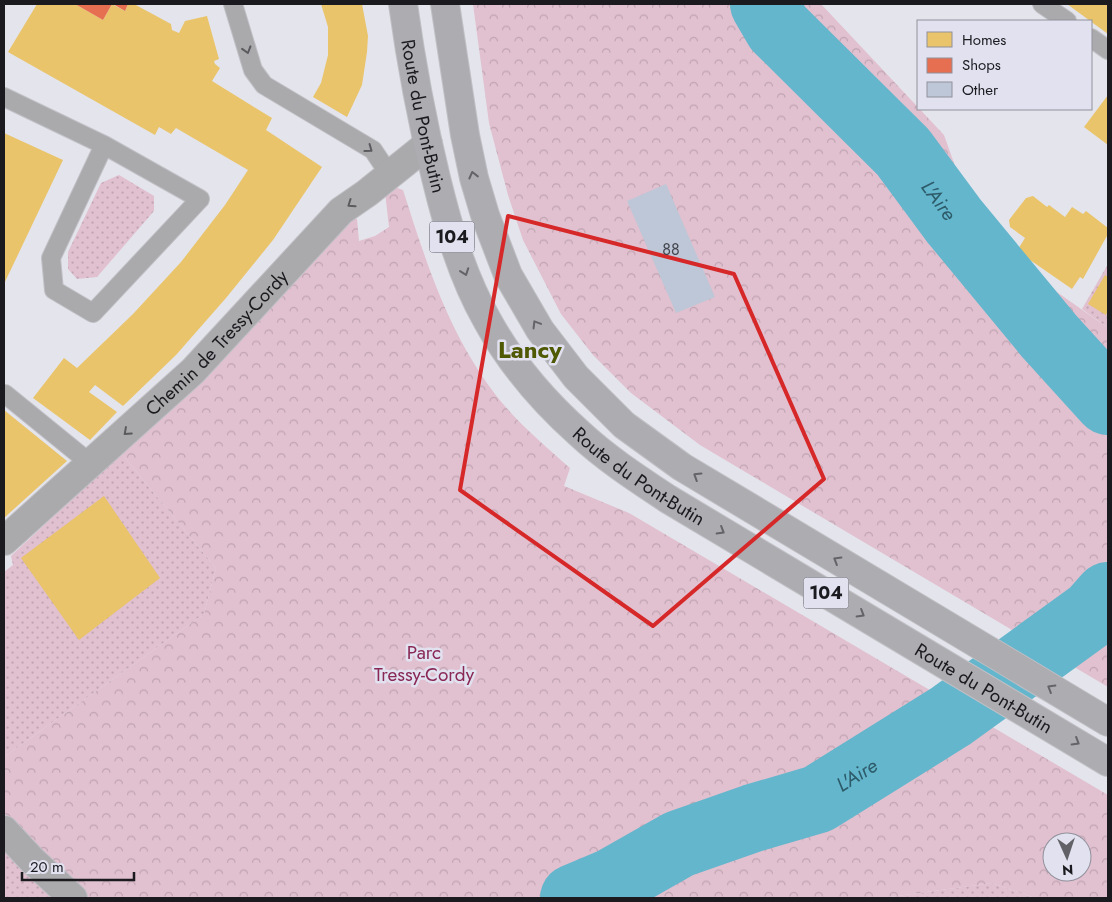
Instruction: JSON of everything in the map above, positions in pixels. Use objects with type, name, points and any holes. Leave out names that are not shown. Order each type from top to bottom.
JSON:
[{"type":"main road","name":"Route du Pont-Butin","points":[[402,4],[428,144],[447,222],[466,278],[487,321],[507,352],[555,410],[604,454],[668,500],[1108,762]]},
{"type":"main road","name":"Route du Pont-Butin","points":[[445,4],[465,135],[474,178],[485,215],[508,275],[540,330],[576,377],[624,425],[682,467],[1108,722]]},
{"type":"street","name":"Chemin de Tressy-Cordy","points":[[4,541],[194,370],[341,212],[428,144]]},
{"type":"street","points":[[4,830],[32,860],[73,898]]},
{"type":"lane","points":[[233,4],[253,70],[264,85],[373,150],[389,174]]},
{"type":"lane","points":[[1042,4],[1066,20]]},
{"type":"lane","points":[[1092,39],[1108,50]]},
{"type":"lane","points":[[4,97],[104,145],[200,199],[93,313],[54,290],[51,258],[104,145]]},
{"type":"lane","points":[[5,394],[91,464]]},
{"type":"highlighted area","points":[[508,216],[734,274],[824,479],[653,626],[460,490]]},
{"type":"green space","points":[[473,4],[821,4],[917,106],[917,110],[921,110],[944,135],[976,225],[1004,246],[1027,271],[1108,328],[1108,687],[700,445],[631,393],[593,355],[561,314],[523,240],[508,195],[489,123]]},
{"type":"green space","points":[[119,175],[154,196],[154,211],[97,277],[77,279],[68,269],[68,252],[101,183]]},
{"type":"green space","name":"Parc Tressy-Cordy","points":[[392,186],[403,190],[429,269],[462,343],[476,367],[501,401],[529,431],[570,468],[564,486],[629,513],[1108,795],[1108,898],[1035,898],[992,883],[882,898],[86,898],[4,813],[4,757],[204,614],[216,568],[121,453],[353,218],[357,219],[359,241],[375,236],[389,227],[385,192]]},
{"type":"green space","points":[[1108,264],[1108,328],[1082,309]]},
{"type":"green space","points":[[121,453],[216,568],[204,614],[4,757],[4,572],[13,565],[11,556]]},
{"type":"green space","points":[[4,844],[58,898],[4,898]]},
{"type":"green space","points":[[992,883],[1035,898],[882,898]]},
{"type":"building: Homes","points":[[37,4],[75,4],[103,20],[112,4],[125,11],[128,4],[134,4],[171,24],[172,30],[179,33],[185,21],[207,16],[219,59],[214,61],[220,68],[212,81],[272,118],[266,130],[322,167],[273,240],[176,355],[123,406],[95,385],[89,392],[117,412],[90,440],[33,398],[64,358],[77,368],[133,314],[181,262],[225,205],[248,170],[176,128],[171,134],[159,127],[155,135],[8,52]]},
{"type":"building: Homes","points":[[321,4],[362,4],[368,36],[367,52],[362,85],[347,117],[313,97],[321,83],[328,55],[328,27]]},
{"type":"building: Homes","points":[[1067,4],[1108,4],[1108,34],[1092,22],[1092,20],[1089,20]]},
{"type":"building: Homes","points":[[1108,95],[1108,145],[1084,127]]},
{"type":"building: Homes","points":[[4,133],[63,160],[4,284]]},
{"type":"building: Homes","points":[[1033,196],[1047,207],[1049,205],[1065,217],[1072,207],[1083,214],[1086,211],[1108,228],[1108,234],[1083,279],[1080,277],[1072,289],[1017,251],[1025,238],[1010,227],[1009,220],[1026,198]]},
{"type":"building: Homes","points":[[1105,275],[1108,277],[1108,310],[1106,315],[1088,304]]},
{"type":"building: Homes","points":[[4,410],[67,461],[4,518]]},
{"type":"building: Homes","points":[[104,496],[160,578],[79,640],[21,558]]},
{"type":"building: Shops","points":[[75,4],[112,4],[103,20]]},
{"type":"building: Shops","points":[[113,4],[128,4],[125,11]]},
{"type":"building: Other","points":[[666,184],[715,297],[676,313],[627,201]]},
{"type":"waterway","name":"L'Aire","points":[[764,4],[778,28],[903,152],[954,221],[1049,336],[1108,401]]},
{"type":"waterway","name":"L'Aire","points":[[574,898],[612,882],[679,844],[753,818],[818,799],[951,716],[1093,613],[1108,596]]},
{"type":"district","name":"Lancy","points":[[530,350]]}]
